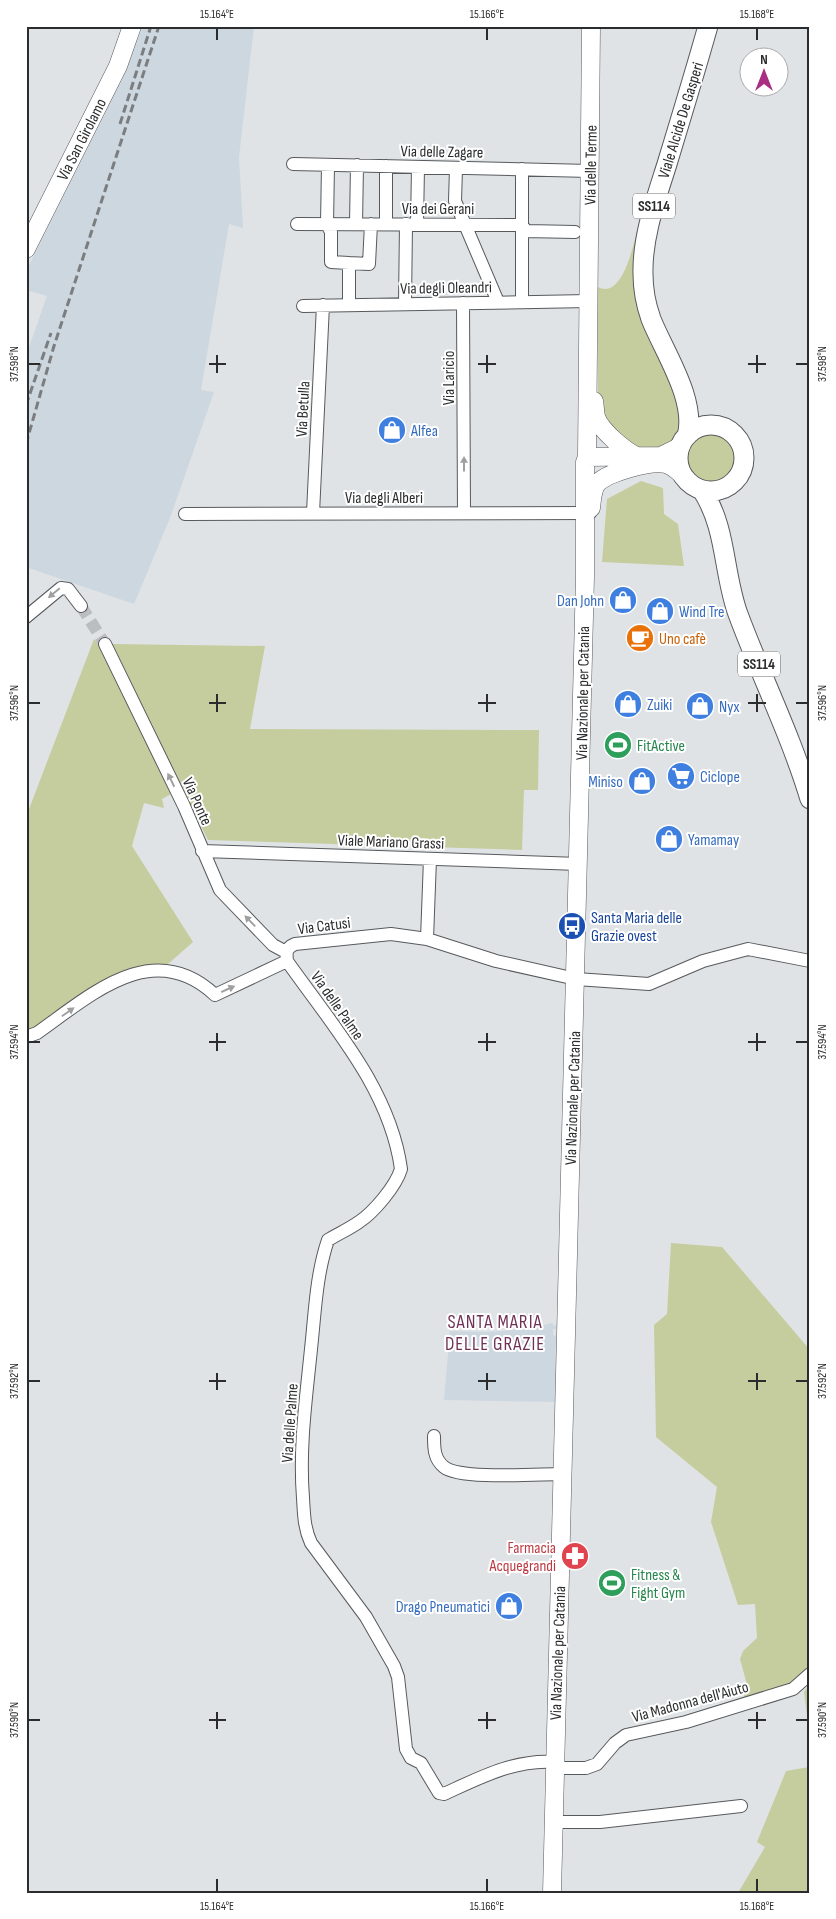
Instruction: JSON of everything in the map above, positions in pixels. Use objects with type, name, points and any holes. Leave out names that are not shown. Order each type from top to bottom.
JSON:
[{"type":"main road","name":"Via San Girolamo","points":[[26,250],[118,66],[132,26]]},
{"type":"main road","name":"Via delle Terme","points":[[590,303],[591,26]]},
{"type":"main road","name":"Viale Alcide De Gasperi","points":[[680,385],[650,318],[644,290],[644,252],[654,205],[708,26]]},
{"type":"main road","points":[[590,303],[594,324],[594,397],[597,419],[605,431],[634,463]]},
{"type":"main road","name":"Via Nazionale per Catania","points":[[552,1893],[579,864],[587,513],[585,462],[587,457],[590,303]]},
{"type":"main road","points":[[680,385],[696,411],[713,425],[731,432],[738,438],[744,455],[744,465],[741,474],[728,487],[720,508],[719,525]]},
{"type":"main road","points":[[680,385],[689,414],[689,428],[678,455],[682,475]]},
{"type":"main road","points":[[587,513],[593,492],[601,480],[634,463],[661,456],[684,441],[694,430],[713,425]]},
{"type":"main road","points":[[587,457],[597,464],[665,464],[674,468],[691,484],[702,490],[711,492],[728,487]]},
{"type":"main road","points":[[702,490],[714,509],[719,525]]},
{"type":"main road","name":"SS114","points":[[719,525],[727,570],[738,613],[797,758],[810,799]]},
{"type":"street","name":"Via delle Zagare","points":[[293,164],[590,171]]},
{"type":"street","points":[[328,164],[327,224],[331,232],[331,262],[369,264],[371,224]]},
{"type":"street","points":[[356,224],[357,165]]},
{"type":"street","points":[[386,166],[386,224]]},
{"type":"street","points":[[405,304],[418,167]]},
{"type":"street","points":[[456,168],[455,201],[498,302]]},
{"type":"street","points":[[522,170],[522,301]]},
{"type":"street","name":"Via dei Gerani","points":[[297,224],[522,225],[526,232],[575,232]]},
{"type":"street","points":[[349,263],[349,305]]},
{"type":"street","name":"Via degli Oleandri","points":[[303,306],[522,301],[590,303]]},
{"type":"street","name":"Via Laricio","points":[[464,302],[464,513]]},
{"type":"street","name":"Via Betulla","points":[[313,513],[323,305]]},
{"type":"street","name":"Via degli Alberi","points":[[185,514],[587,513]]},
{"type":"street","points":[[26,617],[61,588],[68,589],[81,606]]},
{"type":"street","name":"Via Ponte","points":[[105,644],[184,806],[220,890],[286,956]]},
{"type":"street","name":"Viale Mariano Grassi","points":[[202,851],[579,864]]},
{"type":"street","points":[[427,938],[430,859]]},
{"type":"street","name":"Via Catusi","points":[[26,1037],[37,1033],[106,985],[139,972],[170,970],[192,977],[215,995],[286,956],[288,947],[295,944],[391,934],[427,938],[496,961],[576,979],[649,984],[703,961],[748,949],[810,961]]},
{"type":"street","name":"Via delle Palme","points":[[286,956],[369,1078],[389,1120],[401,1169],[399,1175],[378,1205],[360,1222],[328,1240],[325,1248],[316,1290],[304,1416],[301,1475],[306,1533],[322,1558],[366,1617],[394,1666],[398,1677],[406,1750],[411,1758],[421,1763],[439,1793],[444,1794],[492,1772],[521,1764],[554,1765]]},
{"type":"street","points":[[434,1436],[434,1452],[438,1460],[450,1471],[473,1474],[562,1474]]},
{"type":"street","name":"Via Madonna dell'Aiuto","points":[[554,1765],[586,1768],[597,1764],[615,1743],[626,1735],[686,1722],[793,1689],[810,1674]]},
{"type":"street","points":[[553,1822],[600,1822],[741,1806]]},
{"type":"shaded area","points":[[143,26],[254,26],[239,157],[243,228],[229,224],[201,390],[214,392],[170,518],[134,604],[26,567],[26,356],[47,296],[26,290],[26,276],[30,263],[123,78]]},
{"type":"shaded area","points":[[553,1323],[553,1326],[557,1325],[556,1329],[553,1329],[553,1335],[556,1336],[555,1402],[444,1400],[450,1331],[487,1332],[525,1329]]},
{"type":"green space","points":[[638,227],[636,254],[685,415],[677,438],[673,442],[646,453],[612,431],[598,401],[598,287],[605,289],[612,287],[618,281],[628,264]]},
{"type":"green space","points":[[712,431],[723,433],[732,439],[738,448],[740,459],[738,470],[732,479],[723,485],[712,487],[701,485],[692,479],[686,470],[684,459],[686,448],[692,439],[701,433]]},
{"type":"green space","points":[[641,481],[663,488],[664,514],[678,524],[684,566],[602,562],[607,499]]},
{"type":"green space","points":[[94,639],[100,646],[171,794],[162,799],[164,808],[144,803],[132,846],[193,942],[168,964],[137,969],[26,1034],[26,817]]},
{"type":"green space","points":[[111,644],[265,646],[250,729],[539,730],[538,790],[524,790],[522,850],[208,840]]},
{"type":"green space","points":[[671,1243],[722,1247],[810,1350],[810,1667],[798,1680],[790,1684],[744,1698],[746,1681],[740,1659],[743,1651],[757,1638],[755,1604],[738,1605],[711,1522],[717,1487],[656,1437],[654,1325],[667,1314]]},
{"type":"green space","points":[[810,1684],[810,1893],[738,1893],[765,1847],[757,1842],[786,1771],[809,1767],[809,1730],[804,1692]]},
{"type":"tunnel","points":[[81,606],[105,644]]},
{"type":"railway","points":[[120,124],[151,26]]},
{"type":"railway","points":[[26,444],[54,346],[159,26]]},
{"type":"railway","points":[[26,405],[51,333]]},
{"type":"place","name":"Alfea","points":[[392,430]]},
{"type":"place","name":"Dan John","points":[[623,600]]},
{"type":"place","name":"Wind Tre","points":[[660,611]]},
{"type":"place","name":"Uno cafè","points":[[640,638]]},
{"type":"place","name":"Zuiki","points":[[628,704]]},
{"type":"place","name":"Nyx","points":[[700,706]]},
{"type":"place","name":"FitActive","points":[[618,745]]},
{"type":"place","name":"Ciclope","points":[[681,776]]},
{"type":"place","name":"Miniso","points":[[642,781]]},
{"type":"place","name":"Yamamay","points":[[669,839]]},
{"type":"place","name":"Santa Maria delle Grazie ovest","points":[[572,926]]},
{"type":"place","name":"Farmacia Acquegrandi","points":[[575,1556]]},
{"type":"place","name":"Fitness & Fight Gym","points":[[612,1583]]},
{"type":"place","name":"Drago Pneumatici","points":[[509,1606]]},
{"type":"district","name":"SANTA MARIA DELLE GRAZIE","points":[[495,1332]]}]
